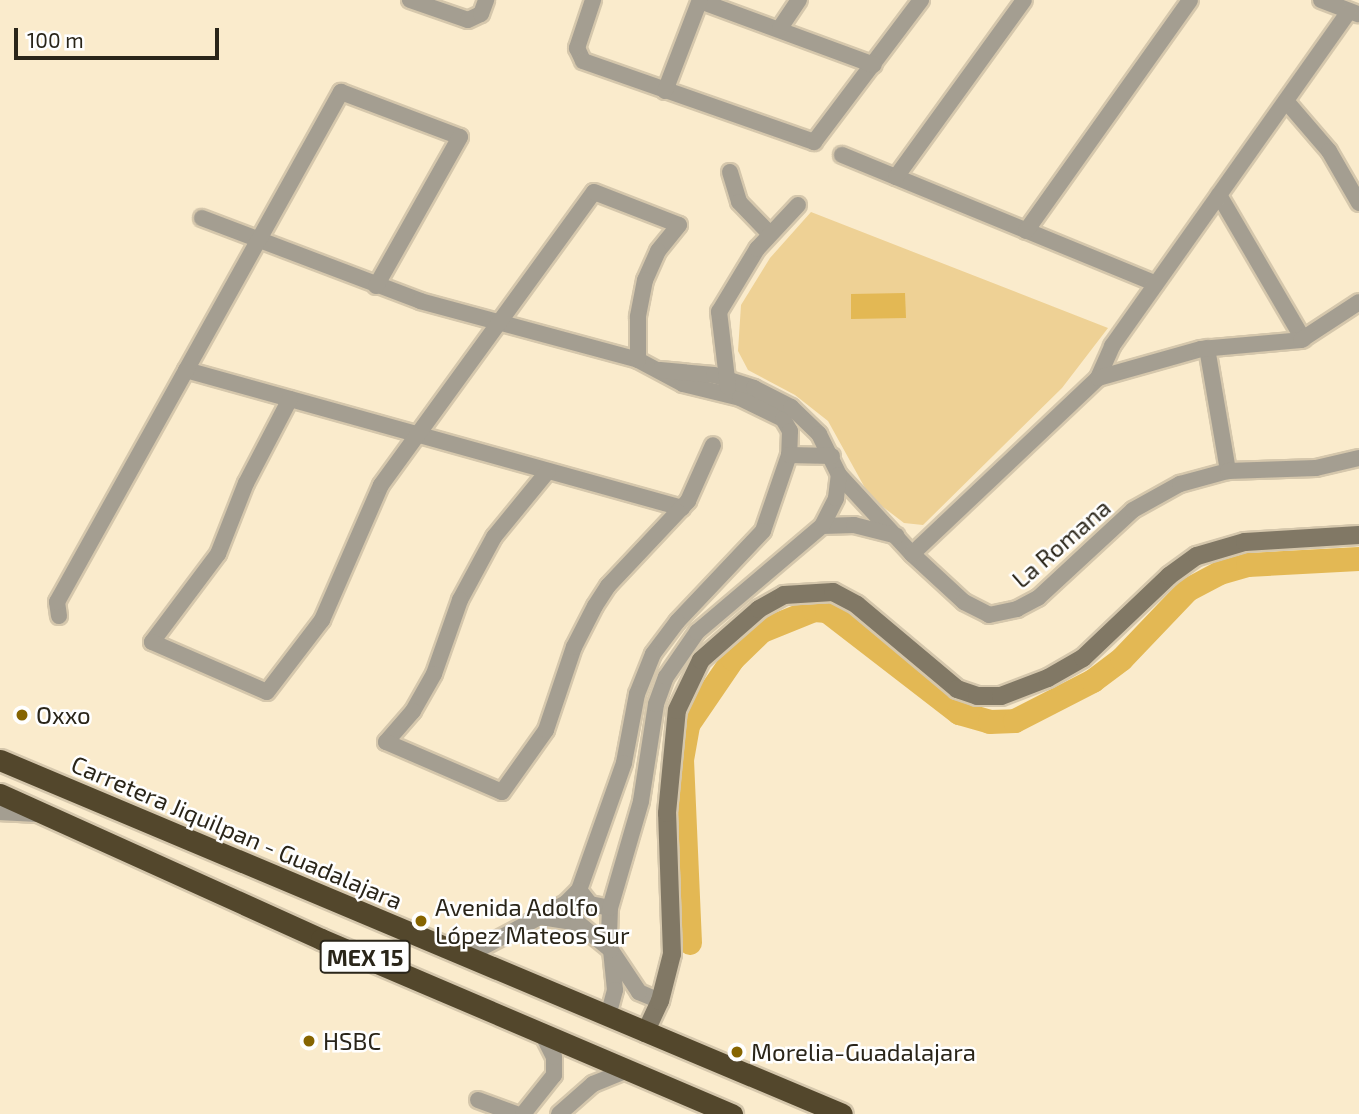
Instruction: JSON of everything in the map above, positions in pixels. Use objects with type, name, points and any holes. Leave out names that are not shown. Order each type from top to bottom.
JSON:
[{"type":"highway","name":"Carretera Jiquilpan - Guadalajara","points":[[0,760],[842,1114]]},
{"type":"highway","name":"MEX 15","points":[[0,794],[50,814],[321,939],[732,1114]]},
{"type":"street","points":[[410,0],[468,20],[481,14],[486,0]]},
{"type":"street","points":[[593,0],[577,48],[579,58],[665,91],[814,142],[921,0]]},
{"type":"street","points":[[665,91],[700,0],[874,65]]},
{"type":"street","points":[[780,28],[799,0]]},
{"type":"street","points":[[896,177],[1024,0]]},
{"type":"street","points":[[1026,231],[1190,0]]},
{"type":"street","points":[[912,555],[1098,378],[1112,346],[1286,101],[1354,13],[1321,0]]},
{"type":"street","points":[[59,616],[57,602],[341,92],[460,137],[376,286]]},
{"type":"street","points":[[1286,101],[1329,151],[1359,204]]},
{"type":"street","points":[[842,155],[1156,284]]},
{"type":"street","points":[[730,172],[738,202],[769,233]]},
{"type":"street","points":[[135,645],[152,642],[268,698],[322,620],[358,528],[417,434],[594,192],[679,225],[658,251],[645,280],[638,317],[638,360]]},
{"type":"street","points":[[1219,195],[1303,339]]},
{"type":"street","points":[[728,386],[719,312],[769,233],[789,219],[798,205]]},
{"type":"street","points":[[202,218],[376,286],[498,323],[638,360],[660,370],[685,369],[787,413],[790,431],[789,455],[771,515],[753,544],[683,614],[653,654],[638,694],[624,763],[579,890],[540,917],[464,957]]},
{"type":"street","points":[[1098,378],[1207,348],[1303,339],[1359,302]]},
{"type":"street","points":[[1207,348],[1228,471]]},
{"type":"street","points":[[186,370],[682,508]]},
{"type":"street","points":[[152,642],[218,554],[246,483],[290,399]]},
{"type":"street","name":"La Romana","points":[[787,413],[819,434],[839,475],[912,555],[964,602],[978,611],[1000,615],[1038,598],[1133,510],[1181,484],[1228,471],[1316,468],[1359,458]]},
{"type":"street","points":[[548,471],[494,537],[460,600],[434,674],[412,711],[386,742],[502,792],[546,730],[574,647],[608,586],[682,508],[713,445]]},
{"type":"street","points":[[789,455],[832,456]]},
{"type":"street","points":[[608,1017],[615,989],[610,908],[641,801],[656,705],[666,677],[697,632],[822,526],[836,498],[839,475]]},
{"type":"street","points":[[822,526],[854,525],[897,536]]},
{"type":"street","points":[[645,1033],[660,1001],[672,954],[667,813],[677,710],[701,660],[759,609],[784,596],[832,592],[857,605],[957,690],[977,696],[1001,696],[1048,678],[1083,657],[1169,576],[1197,556],[1245,542],[1359,535]]},
{"type":"street","points":[[753,544],[775,565]]},
{"type":"street","points":[[0,812],[50,814]]},
{"type":"street","points":[[579,890],[590,904],[610,908]]},
{"type":"street","points":[[540,917],[578,923],[592,930],[611,950],[639,992],[660,1001]]},
{"type":"street","points":[[523,1114],[554,1075],[554,1057],[542,1033]]},
{"type":"street","points":[[559,1114],[593,1084],[628,1070]]},
{"type":"street","points":[[478,1100],[516,1114]]},
{"type":"shaded area","points":[[811,212],[1108,328],[1062,388],[923,525],[904,523],[870,497],[828,421],[795,395],[748,370],[738,351],[741,305],[770,258]]},
{"type":"shaded area","points":[[905,293],[906,318],[851,319],[851,294]]},
{"type":"waterway","points":[[690,943],[682,760],[688,725],[733,659],[762,631],[814,610],[827,611],[959,713],[990,722],[1015,721],[1093,681],[1122,659],[1188,590],[1220,573],[1248,565],[1359,559]]},
{"type":"place","name":"Oxxo","points":[[22,715]]},
{"type":"place","name":"Avenida Adolfo López Mateos Sur","points":[[421,921]]},
{"type":"place","name":"HSBC","points":[[309,1041]]},
{"type":"place","name":"Morelia-Guadalajara","points":[[737,1052]]}]
